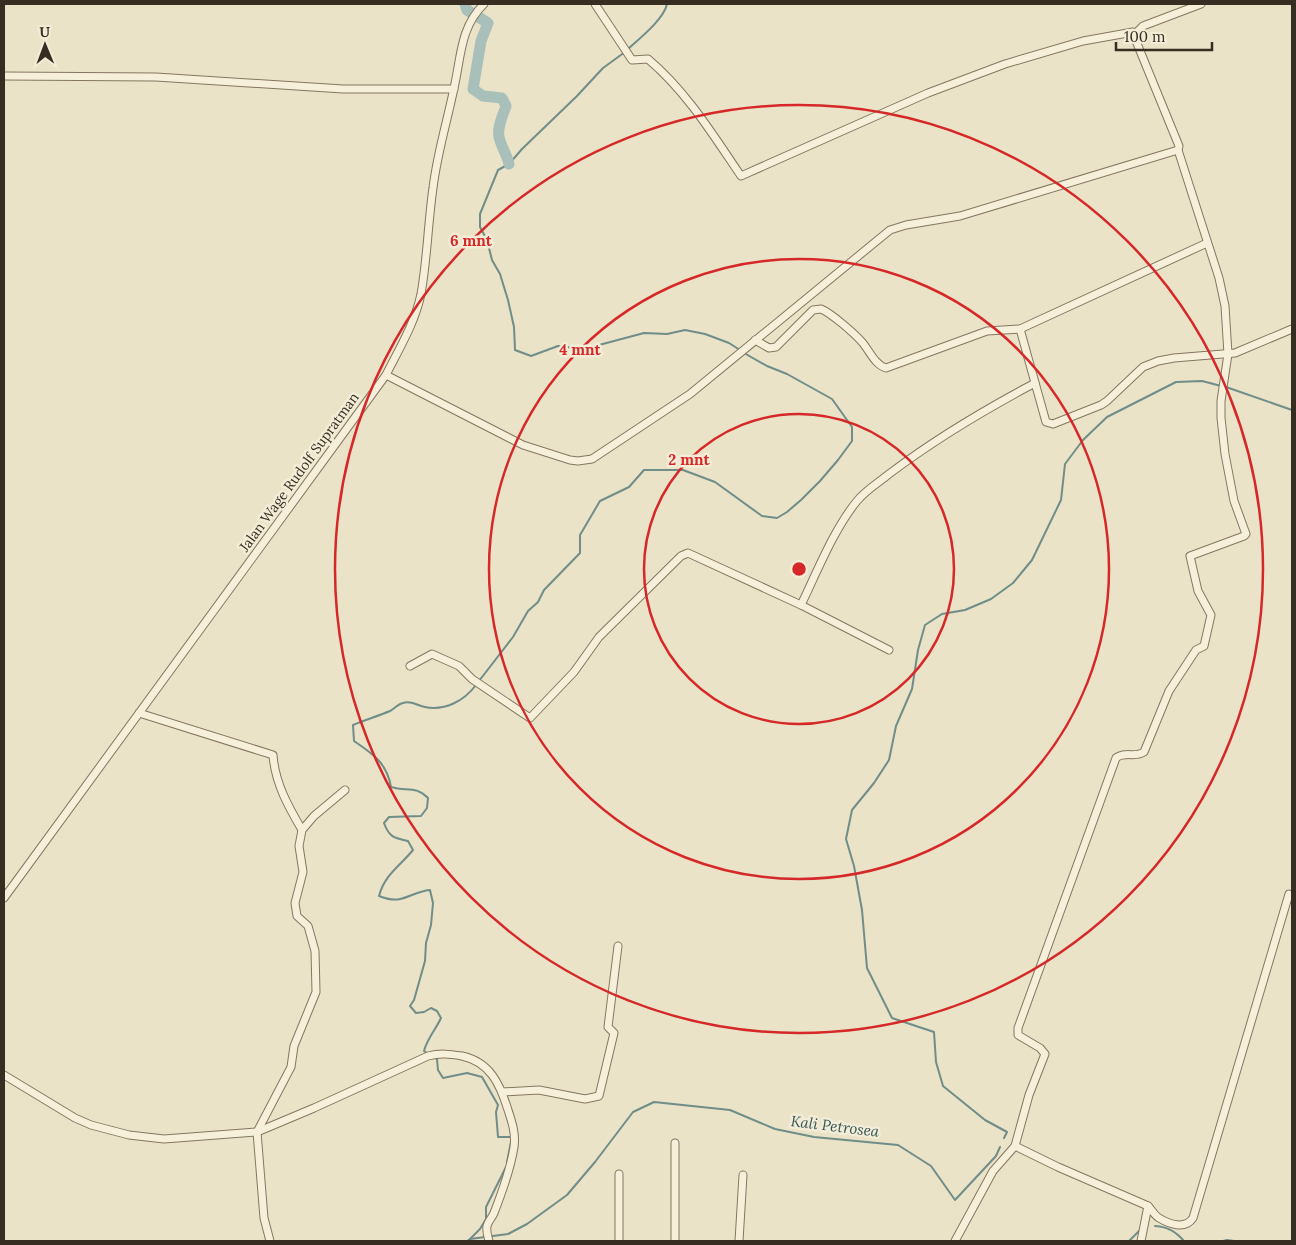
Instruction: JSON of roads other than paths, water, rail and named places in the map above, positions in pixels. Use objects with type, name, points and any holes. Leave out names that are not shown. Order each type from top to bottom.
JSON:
[{"type":"street","points":[[595,4],[632,60],[648,59],[690,101],[742,176],[928,93],[1005,64],[1083,41],[1132,32]]},
{"type":"street","points":[[955,1241],[993,1171],[1015,1146],[1029,1095],[1045,1054],[1040,1048],[1020,1037],[1017,1032],[1018,1028],[1113,767],[1119,756],[1139,755],[1144,752],[1169,691],[1196,650],[1204,646],[1211,615],[1198,591],[1190,556],[1246,534],[1234,505],[1224,454],[1220,412],[1228,354],[1225,306],[1219,278],[1178,150],[1179,146],[1136,41],[1136,33],[1143,26],[1201,4]]},
{"type":"street","name":"Jalan Wage Rudolf Supratman","points":[[4,898],[386,375],[407,334],[420,294],[440,146],[454,89],[463,39],[469,23],[482,6]]},
{"type":"street","points":[[4,76],[156,77],[343,89],[454,89]]},
{"type":"street","points":[[386,375],[523,445],[570,460],[586,461],[597,456],[690,394],[890,230],[906,225],[960,216],[1178,150]]},
{"type":"street","points":[[752,343],[765,347],[776,347],[813,310],[821,309],[860,341],[875,360],[882,367],[886,368],[987,332],[1020,329],[1207,243]]},
{"type":"street","points":[[1020,329],[1046,422],[1053,424],[1107,401],[1143,367],[1174,358],[1228,354],[1292,329]]},
{"type":"street","points":[[801,605],[841,525],[857,501],[865,493],[902,464],[952,431],[1035,383]]},
{"type":"street","points":[[410,666],[432,654],[459,666],[472,679],[530,718],[574,672],[599,637],[684,554],[692,554],[801,605],[890,650]]},
{"type":"street","points":[[140,713],[273,755],[277,781],[286,802],[302,830]]},
{"type":"street","points":[[270,1241],[264,1218],[257,1132],[291,1067],[294,1046],[316,992],[315,951],[308,926],[297,916],[294,903],[303,872],[299,846],[302,830],[314,816],[345,790]]},
{"type":"street","points":[[1015,1146],[1148,1206],[1158,1218],[1179,1226],[1187,1225],[1193,1218],[1289,894]]},
{"type":"street","points":[[503,1092],[539,1090],[585,1099],[599,1096],[614,1033],[608,1027],[618,946]]},
{"type":"street","points":[[4,1075],[90,1125],[122,1134],[164,1139],[257,1132],[428,1056],[454,1054],[472,1058],[492,1073],[503,1092],[515,1133],[514,1147],[494,1215],[487,1225],[488,1236]]},
{"type":"street","points":[[674,1241],[675,1144]]},
{"type":"street","points":[[619,1174],[619,1241]]},
{"type":"street","points":[[739,1241],[743,1175]]},
{"type":"street","points":[[1141,1241],[1148,1206]]},
{"type":"waterway","points":[[465,4],[467,10],[488,23],[481,41],[473,89],[483,96],[502,98],[506,106],[499,133],[509,164]]},
{"type":"waterway","points":[[628,49],[657,22],[667,4]]},
{"type":"waterway","points":[[625,52],[603,68],[509,164],[498,170],[480,214],[480,227],[487,240],[492,260],[500,274],[508,300],[514,327],[515,350],[531,356],[558,346],[584,349],[644,333],[667,334],[685,330],[705,334],[729,343],[740,350]]},
{"type":"waterway","points":[[479,681],[513,637],[528,611],[538,602],[544,590],[580,553],[580,535],[600,501],[629,487],[644,470],[683,470],[715,482],[762,516],[777,518],[801,500],[838,460],[852,441],[852,427],[832,399],[744,353]]},
{"type":"waterway","name":"Kali Petrosea","points":[[1004,1138],[1007,1132],[985,1120],[943,1086],[936,1062],[934,1032],[892,1018],[867,968],[862,910],[854,866],[846,839],[852,810],[874,783],[889,760],[896,726],[912,689],[918,650],[925,625],[942,614],[965,610],[991,599],[1013,583],[1032,560],[1061,500],[1065,464],[1083,440],[1107,417],[1176,382],[1202,381],[1221,386]]},
{"type":"waterway","name":"Kali Petrosea","points":[[1226,387],[1292,410]]},
{"type":"waterway","points":[[427,1053],[424,1051],[425,1047],[441,1018],[437,1011],[431,1008],[424,1012],[416,1013],[410,1006],[414,1000],[425,961],[433,903],[430,890],[394,900],[379,896],[389,876],[413,850],[408,841],[396,838],[390,834],[384,823],[389,817],[421,816],[427,808],[428,798],[415,790],[391,787],[383,765],[354,741],[353,725],[390,711],[399,704],[406,702],[432,708],[454,704],[466,696],[476,685]]},
{"type":"waterway","points":[[433,1057],[437,1059],[438,1070],[443,1078],[467,1073],[482,1077],[498,1105],[496,1112],[498,1137],[512,1137],[507,1162]]},
{"type":"waterway","name":"Kali Petrosea","points":[[467,1241],[508,1234],[527,1224],[567,1195],[633,1112],[654,1102],[730,1110],[775,1129],[814,1137],[898,1145],[931,1166],[955,1200],[996,1156],[1000,1147]]},
{"type":"waterway","points":[[470,1239],[480,1229],[486,1219],[486,1207],[506,1167]]},
{"type":"waterway","points":[[1155,1226],[1171,1230],[1184,1241]]},
{"type":"waterway","points":[[1129,1241],[1140,1230]]},
{"type":"waterway","points":[[1223,1241],[1234,1241]]}]
